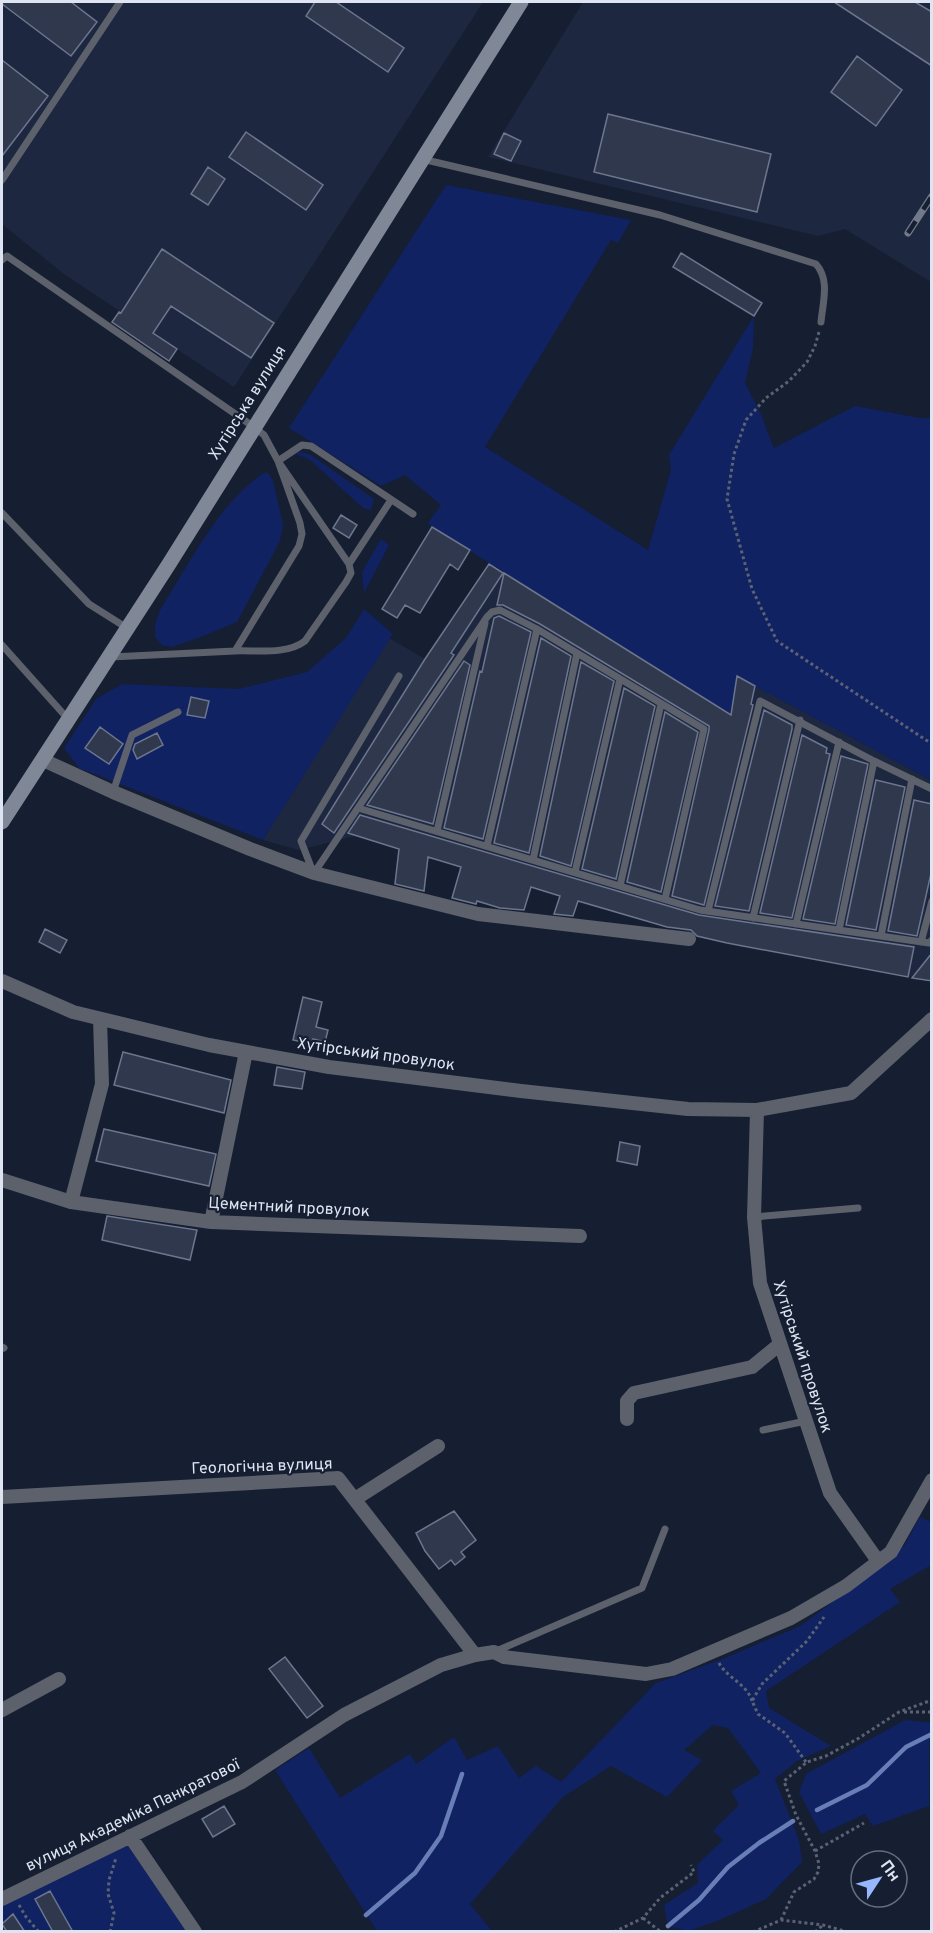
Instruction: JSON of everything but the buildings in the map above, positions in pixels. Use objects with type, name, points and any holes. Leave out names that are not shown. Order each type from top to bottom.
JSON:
[{"type":"main road","name":"Хутірська вулиця","points":[[2,822],[127,628],[521,2]]},
{"type":"street","points":[[43,760],[112,792],[314,873],[478,914],[689,939]]},
{"type":"street","name":"Хутірський провулок","points":[[2,981],[73,1012],[246,1052],[329,1067],[688,1109],[757,1110],[851,1093],[932,1019]]},
{"type":"street","points":[[71,1202],[102,1084],[100,1019]]},
{"type":"street","points":[[211,1222],[246,1052]]},
{"type":"street","name":"Хутірський провулок","points":[[757,1110],[754,1217],[760,1283],[830,1493],[878,1561]]},
{"type":"street","name":"Цементний провулок","points":[[2,1180],[71,1202],[211,1222],[580,1236]]},
{"type":"street","points":[[627,1419],[627,1401],[634,1393],[752,1367],[780,1344]]},
{"type":"street","points":[[355,1499],[438,1446]]},
{"type":"street","name":"Геологічна вулиця","points":[[2,1497],[338,1478],[475,1655]]},
{"type":"street","name":"вулиця Академіка Панкратової","points":[[7,1896],[242,1782],[344,1715],[441,1665],[494,1652],[504,1657],[646,1674],[672,1669],[791,1618],[846,1586],[891,1552],[932,1480]]},
{"type":"street","points":[[2,1710],[59,1679]]},
{"type":"street","points":[[130,1836],[195,1932]]},
{"type":"lane","points":[[2,180],[120,2]]},
{"type":"lane","points":[[422,159],[660,215],[816,264],[825,280],[821,322]]},
{"type":"lane","points":[[2,249],[4,258],[264,435],[278,461],[348,564],[351,573],[300,645],[287,649],[108,657]]},
{"type":"lane","points":[[278,461],[302,445],[311,446],[413,514]]},
{"type":"lane","points":[[235,651],[299,546],[300,523],[278,461]]},
{"type":"lane","points":[[348,564],[391,500]]},
{"type":"lane","points":[[2,513],[89,604],[127,628]]},
{"type":"lane","points":[[314,873],[487,617],[492,612],[500,610],[537,629],[704,729],[665,899]]},
{"type":"lane","points":[[437,831],[487,617]]},
{"type":"lane","points":[[487,846],[537,629]]},
{"type":"lane","points":[[2,645],[68,719]]},
{"type":"lane","points":[[533,860],[577,653]]},
{"type":"lane","points":[[314,873],[301,841],[399,676]]},
{"type":"lane","points":[[575,872],[620,679]]},
{"type":"lane","points":[[708,911],[760,701],[932,789]]},
{"type":"lane","points":[[620,886],[661,704]]},
{"type":"lane","points":[[112,792],[132,735],[178,712]]},
{"type":"lane","points":[[753,918],[800,720]]},
{"type":"lane","points":[[796,924],[839,742]]},
{"type":"lane","points":[[839,930],[874,761]]},
{"type":"lane","points":[[881,936],[912,779]]},
{"type":"lane","points":[[358,808],[708,911],[929,944],[932,940]]},
{"type":"lane","points":[[921,942],[932,901]]},
{"type":"lane","points":[[754,1217],[858,1208]]},
{"type":"lane","points":[[763,1430],[806,1421]]},
{"type":"lane","points":[[494,1652],[642,1588],[664,1529]]},
{"type":"path","points":[[821,322],[815,346],[807,362],[789,381],[766,398],[746,420],[734,454],[727,500],[752,589],[777,641],[932,744]]},
{"type":"path","points":[[752,1701],[762,1684],[807,1641],[826,1613]]},
{"type":"path","points":[[713,1651],[723,1670],[750,1692],[758,1714],[785,1733],[807,1762]]},
{"type":"path","points":[[781,1920],[794,1893],[814,1879],[819,1864],[796,1815],[784,1782],[807,1762],[826,1756],[899,1712],[932,1700]]},
{"type":"path","points":[[899,1712],[932,1712]]},
{"type":"path","points":[[814,1851],[864,1823]]},
{"type":"path","points":[[110,1932],[114,1913],[108,1894],[109,1880],[116,1861],[114,1845]]},
{"type":"path","points":[[614,1932],[642,1918],[660,1898],[694,1872],[691,1865]]},
{"type":"path","points":[[7,1896],[39,1932]]},
{"type":"path","points":[[642,1918],[661,1932]]},
{"type":"path","points":[[753,1932],[781,1920],[824,1924],[848,1932]]},
{"type":"path","points":[[815,1932],[824,1924]]},
{"type":"shaded area","points":[[2,2],[483,2],[234,387],[64,274],[2,224]]},
{"type":"shaded area","points":[[583,2],[931,2],[931,282],[845,229],[818,236],[488,157]]},
{"type":"shaded area","points":[[446,185],[631,220],[618,243],[611,240],[485,447],[648,550],[671,470],[669,455],[754,316],[753,348],[745,383],[760,412],[774,448],[855,406],[931,418],[931,780],[738,677],[731,715],[432,527],[428,523],[441,505],[405,475],[381,486],[289,428]]},
{"type":"shaded area","points":[[298,451],[311,455],[374,499],[371,510],[363,508],[310,460],[296,454]]},
{"type":"shaded area","points":[[266,472],[273,481],[283,524],[280,541],[237,622],[172,647],[162,645],[155,637],[155,625],[160,610],[220,515],[250,483]]},
{"type":"shaded area","points":[[381,539],[389,545],[364,593],[362,572]]},
{"type":"shaded area","points":[[489,564],[730,715],[737,676],[931,780],[931,981],[727,943],[355,836],[299,850],[263,840],[389,638],[425,659]]},
{"type":"shaded area","points":[[364,609],[393,634],[263,840],[79,768],[64,748],[96,699],[122,684],[239,689],[307,672],[346,638]]},
{"type":"shaded area","points":[[920,1517],[931,1522],[931,1565],[890,1589],[900,1602],[766,1691],[769,1708],[831,1746],[797,1761],[775,1779],[799,1840],[802,1862],[766,1899],[715,1922],[688,1931],[668,1926],[664,1905],[698,1883],[697,1865],[723,1840],[713,1831],[739,1805],[731,1791],[761,1773],[728,1728],[713,1725],[684,1750],[702,1760],[667,1797],[611,1766],[563,1797],[470,1904],[492,1931],[377,1931],[275,1770],[309,1748],[340,1798],[410,1754],[416,1764],[454,1737],[467,1760],[498,1746],[519,1778],[536,1766],[561,1782],[656,1683],[725,1658],[800,1626],[878,1569],[904,1546]]},
{"type":"shaded area","points":[[905,1720],[931,1723],[929,1806],[873,1826],[865,1814],[821,1834],[799,1792],[806,1774]]},
{"type":"shaded area","points":[[129,1842],[191,1932],[2,1932],[2,1906]]},
{"type":"waterway","points":[[817,1810],[867,1785],[906,1747],[932,1734]]},
{"type":"waterway","points":[[366,1915],[415,1873],[441,1836],[462,1774]]},
{"type":"waterway","points":[[668,1926],[699,1900],[728,1867],[793,1821]]},
{"type":"railway","points":[[908,233],[932,196]]}]
